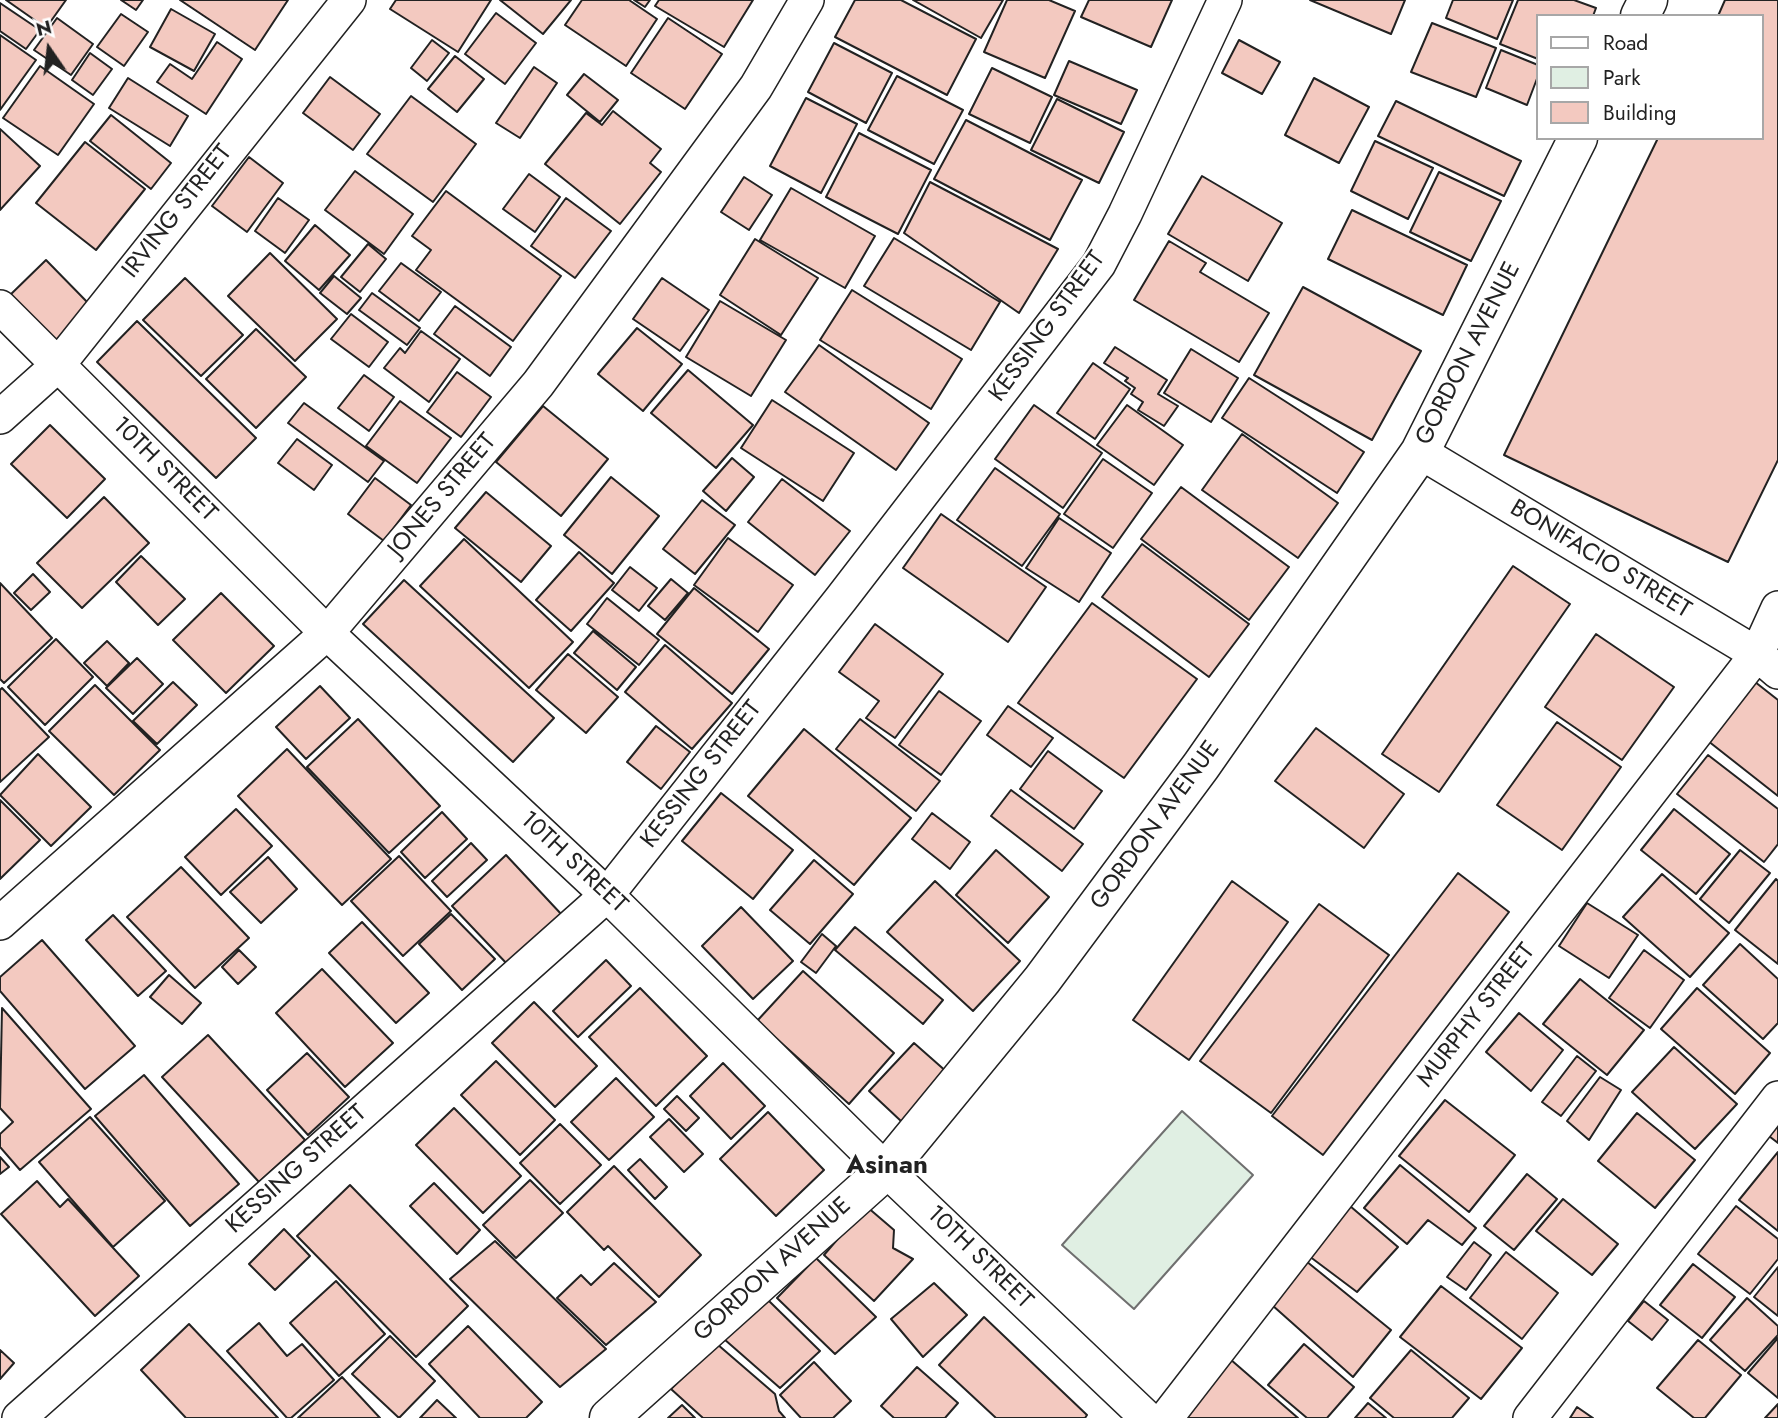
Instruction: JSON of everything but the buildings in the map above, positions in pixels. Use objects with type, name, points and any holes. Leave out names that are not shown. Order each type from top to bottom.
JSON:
[{"type":"main road","name":"GORDON AVENUE","points":[[608,1418],[886,1170],[1042,980],[1201,766],[1420,452],[1577,140]]},
{"type":"street","name":"IRVING STREET","points":[[0,416],[58,365],[349,0]]},
{"type":"street","name":"JONES STREET","points":[[0,923],[327,633],[538,384],[756,87],[807,0]]},
{"type":"street","name":"KESSING STREET","points":[[19,1418],[607,895],[841,599],[1099,264],[1225,0]]},
{"type":"street","name":"10TH STREET","points":[[0,307],[327,633],[607,895],[886,1170],[1147,1418]]},
{"type":"street","name":"BONIFACIO STREET","points":[[1420,452],[1767,663]]},
{"type":"street","name":"MURPHY STREET","points":[[1166,1418],[1767,663],[1778,608]]},
{"type":"street","points":[[1530,1418],[1778,1098]]},
{"type":"green space","points":[[1182,1111],[1253,1175],[1134,1309],[1062,1245]]},
{"type":"district","name":"Asinan","points":[[887,1167]]}]
